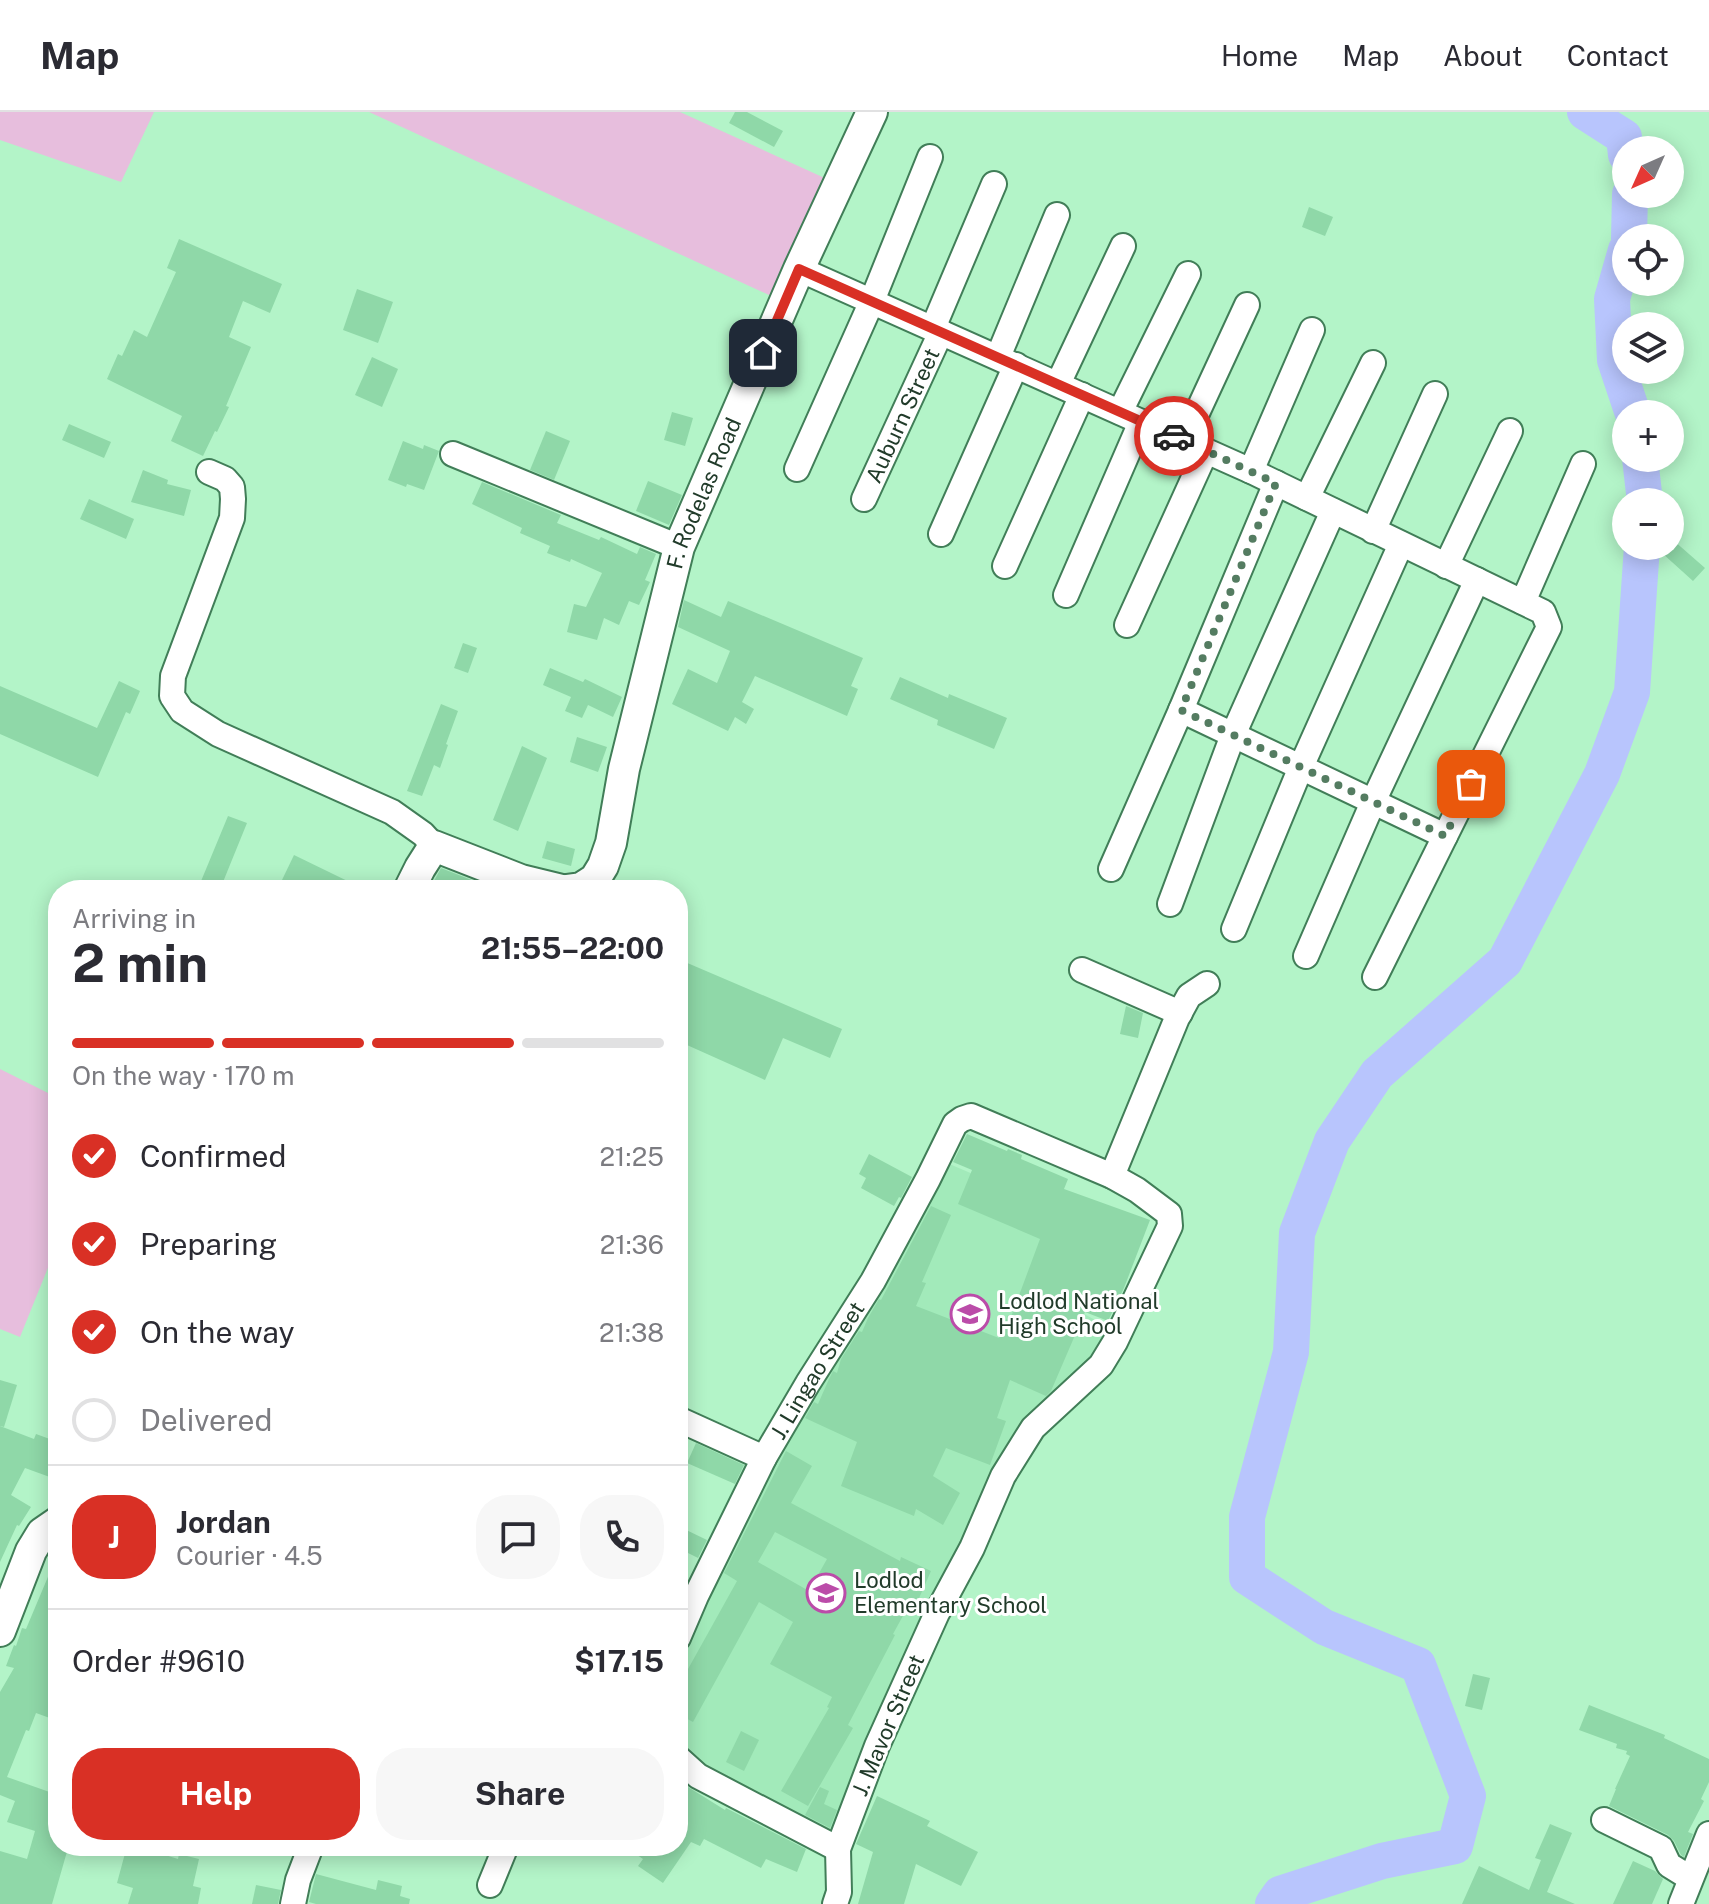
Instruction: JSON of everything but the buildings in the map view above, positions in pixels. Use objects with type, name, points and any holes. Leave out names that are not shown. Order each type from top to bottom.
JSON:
[{"type":"street","name":"F. Rodelas Road","points":[[592,880],[603,866],[611,843],[624,769],[679,547],[799,269],[872,112]]},
{"type":"street","points":[[797,469],[872,301],[930,157]]},
{"type":"street","name":"Auburn Street","points":[[864,499],[937,330],[994,184]]},
{"type":"street","points":[[941,534],[1007,361],[1057,215]]},
{"type":"street","points":[[1058,384],[1123,246]]},
{"type":"street","points":[[799,269],[1251,471],[1543,612],[1549,627],[1375,977]]},
{"type":"street","points":[[1066,595],[1131,417],[1188,274]]},
{"type":"street","points":[[1127,625],[1247,305]]},
{"type":"street","points":[[1251,471],[1312,330]]},
{"type":"street","points":[[1307,498],[1373,363]]},
{"type":"street","points":[[1373,531],[1435,394]]},
{"type":"street","points":[[1005,566],[1082,395]]},
{"type":"street","points":[[1446,566],[1510,431]]},
{"type":"street","points":[[453,454],[679,547]]},
{"type":"street","points":[[1523,602],[1583,464]]},
{"type":"street","points":[[209,472],[225,479],[232,487],[232,518],[173,676],[172,696],[182,711],[218,734],[392,812],[423,834],[434,846],[521,880]]},
{"type":"street","points":[[1111,869],[1276,483]]},
{"type":"street","points":[[1170,904],[1233,735],[1333,511]]},
{"type":"street","points":[[1234,929],[1301,767],[1401,544]]},
{"type":"street","points":[[1306,956],[1373,802],[1477,580]]},
{"type":"street","points":[[1181,710],[1445,836]]},
{"type":"street","points":[[414,880],[434,846]]},
{"type":"street","points":[[1082,970],[1180,1013]]},
{"type":"street","points":[[1112,1176],[1180,1013],[1189,996],[1207,984]]},
{"type":"street","name":"J. Mavor Street","points":[[835,1904],[839,1892],[838,1849],[877,1746],[1003,1476],[1033,1428],[1101,1365],[1170,1226],[1169,1214],[1112,1176],[971,1116]]},
{"type":"street","name":"J. Lingao Street","points":[[688,1615],[764,1458],[873,1281],[955,1124],[971,1116]]},
{"type":"street","points":[[688,1424],[764,1458]]},
{"type":"street","points":[[0,1631],[31,1551],[48,1529]]},
{"type":"street","points":[[688,1767],[698,1776],[838,1849]]},
{"type":"street","points":[[1604,1820],[1661,1848],[1669,1865],[1690,1878]]},
{"type":"street","points":[[1681,1904],[1709,1834]]},
{"type":"street","points":[[293,1904],[307,1856]]},
{"type":"street","points":[[490,1885],[502,1856]]},
{"type":"shaded area","points":[[0,112],[154,112],[121,182],[0,140]]},
{"type":"shaded area","points":[[369,112],[680,112],[829,180],[780,300]]},
{"type":"shaded area","points":[[0,1069],[48,1093],[48,1268],[20,1337],[0,1329]]},
{"type":"shaded area","points":[[947,1163],[1083,1221],[1054,1298],[1114,1330],[1104,1358],[1032,1417],[832,1840],[719,1779],[688,1755],[688,1639],[741,1525],[810,1390]]},
{"type":"waterway","points":[[1585,112],[1622,136]]},
{"type":"waterway","points":[[1629,224],[1630,208]]},
{"type":"waterway","points":[[1613,296],[1615,360],[1628,400]]},
{"type":"waterway","points":[[1642,472],[1643,488]]},
{"type":"waterway","points":[[1273,1904],[1280,1894],[1382,1861],[1455,1846],[1468,1796],[1418,1665],[1324,1627],[1247,1577],[1247,1517],[1291,1352],[1297,1233],[1332,1141],[1377,1074],[1505,961],[1602,774],[1632,692],[1641,560]]},
{"type":"way so far","points":[[1174,436],[1276,483],[1181,710],[1445,836],[1471,784]]},
{"type":"place","name":"Lodlod National High School","points":[[970,1314]]},
{"type":"place","name":"Lodlod Elementary School","points":[[826,1593]]},
{"type":"route","points":[[763,353],[799,269],[1174,436]]}]
